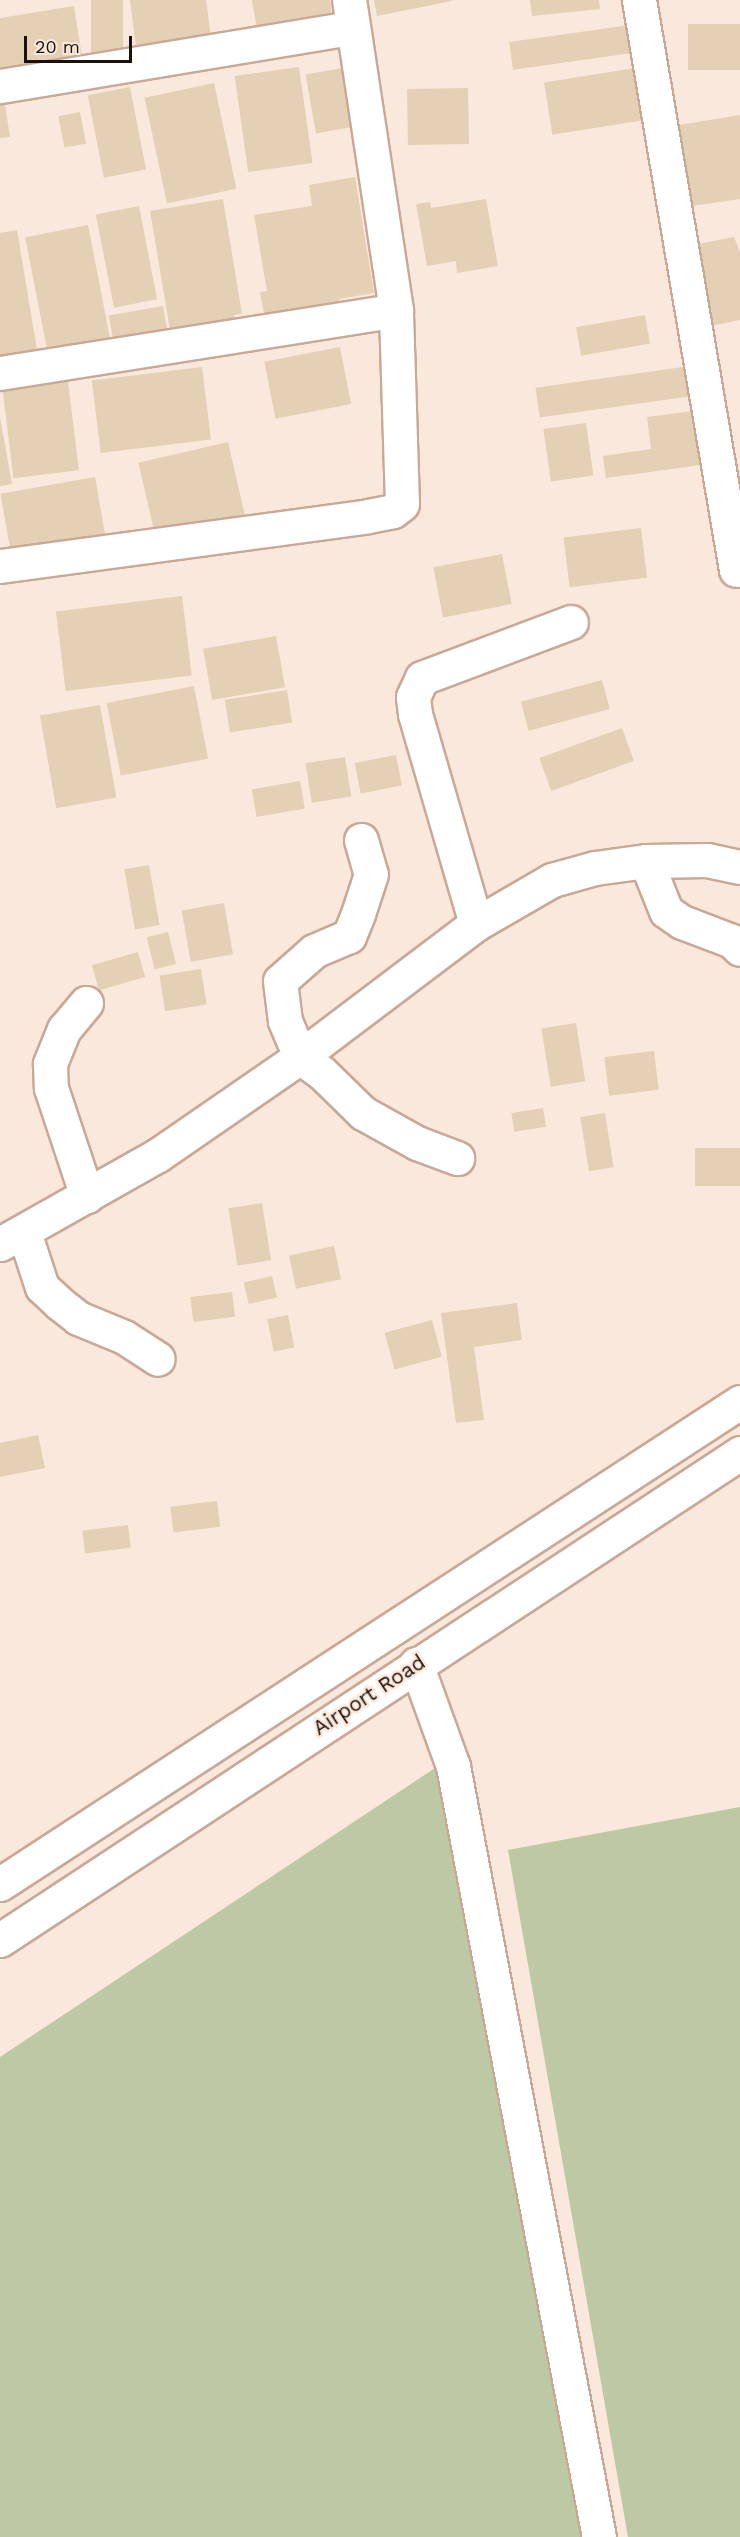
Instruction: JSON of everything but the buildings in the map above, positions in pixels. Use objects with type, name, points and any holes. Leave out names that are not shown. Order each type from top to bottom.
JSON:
[{"type":"street","points":[[639,0],[736,570]]},
{"type":"street","points":[[0,86],[350,14],[396,310],[405,499],[399,508],[357,518],[0,566]]},
{"type":"street","points":[[0,374],[396,310]]},
{"type":"street","points":[[476,924],[415,714],[413,697],[422,678],[571,622]]},
{"type":"street","points":[[361,840],[371,874],[349,936],[314,951],[280,981],[285,1021],[300,1057],[321,1072],[363,1113],[417,1143],[457,1158]]},
{"type":"street","points":[[158,1359],[124,1337],[78,1318],[59,1303],[42,1287],[12,1238],[158,1155],[300,1057],[476,924],[552,880],[595,868],[646,861],[707,860],[740,867]]},
{"type":"street","points":[[646,861],[666,911],[682,922],[732,941],[740,949]]},
{"type":"street","points":[[86,1003],[64,1029],[50,1064],[51,1088],[87,1196]]},
{"type":"street","name":"Airport Road","points":[[0,1884],[740,1402]]},
{"type":"street","name":"Airport Road","points":[[0,1940],[740,1453]]},
{"type":"street","points":[[702,1477],[740,1466]]},
{"type":"street","points":[[417,1664],[453,1766],[598,2537]]},
{"type":"green space","points":[[441,1764],[584,2537],[0,2537],[0,2057]]},
{"type":"green space","points":[[740,1807],[740,2537],[628,2537],[508,1850]]}]
